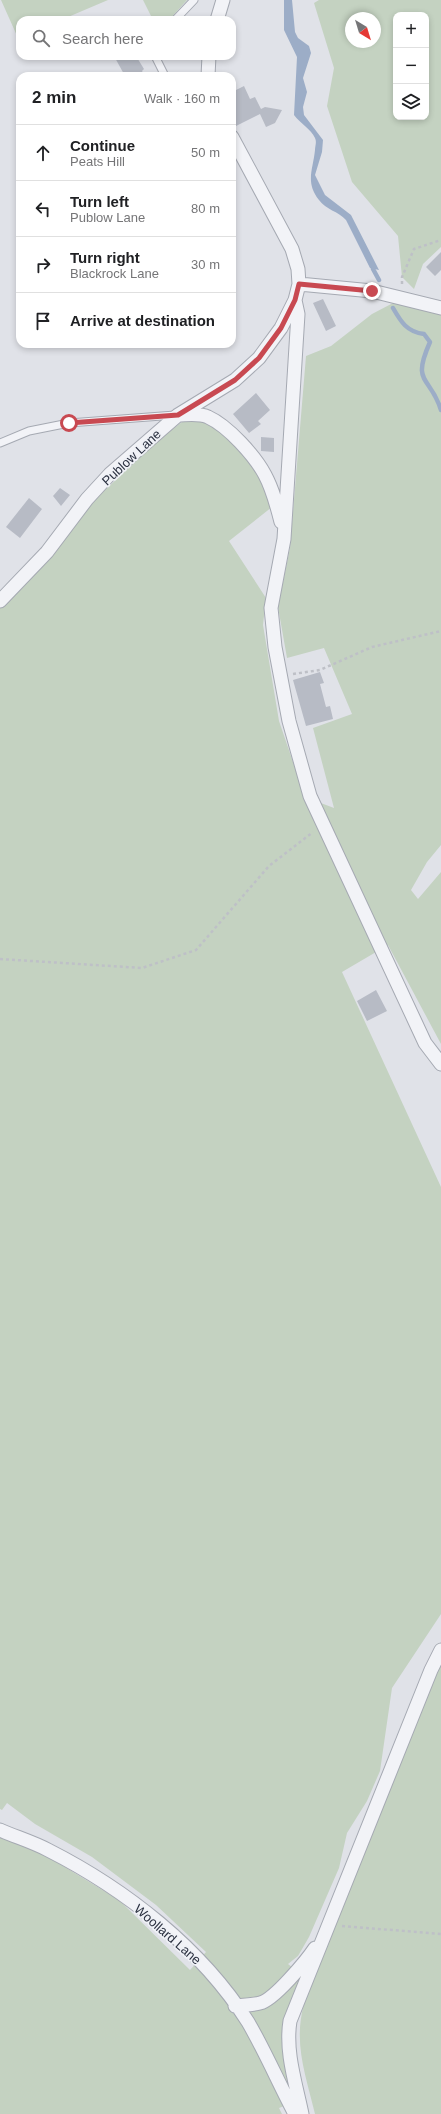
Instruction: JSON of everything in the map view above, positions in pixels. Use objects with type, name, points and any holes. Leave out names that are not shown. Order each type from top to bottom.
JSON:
[{"type":"street","points":[[219,16],[223,0]]},
{"type":"street","points":[[208,72],[209,60]]},
{"type":"street","name":"Publow Lane","points":[[0,601],[47,552],[86,498],[152,436],[178,415],[235,380],[259,358],[281,328],[295,300],[299,284],[298,269],[292,249],[236,144]]},
{"type":"street","points":[[299,284],[372,291],[441,308]]},
{"type":"street","points":[[295,300],[298,314],[284,539],[271,608],[275,647],[289,721],[310,796],[425,1043],[441,1064]]},
{"type":"street","points":[[178,415],[207,416],[226,430],[247,450],[265,475],[277,505],[284,539]]},
{"type":"street","points":[[302,2114],[291,2064],[288,2032],[290,2021],[430,1670],[441,1650]]},
{"type":"street","name":"Woollard Lane","points":[[0,1830],[47,1850],[114,1889],[173,1935],[208,1970],[248,2022],[295,2114]]},
{"type":"street","points":[[235,2006],[262,2003],[286,1982],[308,1959],[329,1926]]},
{"type":"lane","points":[[179,16],[194,0]]},
{"type":"lane","points":[[158,60],[163,72]]},
{"type":"lane","points":[[0,443],[29,431],[69,423],[178,415]]},
{"type":"path","points":[[402,277],[414,249],[441,240]]},
{"type":"path","points":[[281,677],[320,670],[372,647],[441,631]]},
{"type":"path","points":[[0,959],[142,968],[196,950],[269,866],[323,824]]},
{"type":"path","points":[[329,1926],[441,1934]]},
{"type":"green space","points":[[1,0],[108,0],[70,16],[16,16],[16,34]]},
{"type":"green space","points":[[143,0],[187,0],[173,16],[151,16]]},
{"type":"green space","points":[[319,0],[441,0],[441,247],[423,264],[414,289],[402,277],[398,236],[352,182],[327,106],[334,68],[314,3]]},
{"type":"green space","points":[[393,303],[441,314],[441,845],[427,862],[411,890],[418,899],[441,872],[441,1044],[388,945],[342,972],[441,1187],[441,1614],[392,1688],[380,1771],[367,1801],[347,1833],[339,1868],[309,1937],[298,1956],[288,1964],[302,1975],[283,2020],[294,2102],[279,2108],[282,2114],[0,2114],[0,1837],[45,1855],[119,1900],[190,1970],[206,1952],[156,1905],[92,1857],[35,1824],[7,1803],[2,1810],[0,1809],[0,608],[48,560],[92,502],[161,438],[182,422],[204,422],[231,439],[261,476],[272,507],[229,541],[266,598],[263,625],[279,721],[305,797],[334,808],[313,728],[352,714],[324,648],[287,658],[278,607],[290,548],[306,356],[331,346],[372,314]]},
{"type":"green space","points":[[441,1662],[441,2114],[315,2114],[300,2046],[301,2018],[304,2004],[434,1674]]},
{"type":"water","points":[[284,0],[292,0],[295,32],[298,38],[309,46],[311,53],[303,78],[307,92],[303,107],[304,115],[323,140],[322,152],[315,175],[325,195],[351,215],[379,270],[370,268],[346,220],[322,203],[312,187],[311,176],[316,141],[311,132],[294,115],[297,57],[284,30]]},
{"type":"building","points":[[116,60],[138,60],[144,69],[143,72],[123,72]]},
{"type":"building","points":[[244,86],[250,99],[255,97],[261,109],[265,107],[282,110],[275,123],[266,127],[260,114],[236,126],[236,90]]},
{"type":"building","points":[[441,252],[441,270],[435,276],[426,267]]},
{"type":"building","points":[[323,299],[336,326],[326,331],[313,303]]},
{"type":"building","points":[[256,393],[270,410],[258,421],[261,424],[249,433],[233,414]]},
{"type":"building","points":[[261,437],[274,438],[274,452],[261,451]]},
{"type":"building","points":[[60,488],[70,495],[61,506],[53,496]]},
{"type":"building","points":[[29,498],[42,509],[20,538],[6,527]]},
{"type":"building","points":[[320,672],[324,683],[320,684],[326,707],[330,706],[333,719],[306,726],[293,680]]},
{"type":"building","points":[[376,990],[387,1011],[367,1021],[357,1001]]},
{"type":"waterway","points":[[373,269],[379,280]]},
{"type":"waterway","points":[[393,308],[405,326],[413,331],[424,334],[430,342],[422,366],[422,373],[424,379],[437,399],[441,410]]},
{"type":"route","points":[[69,423],[178,415],[235,380],[259,358],[281,328],[295,300],[299,284],[372,291]]}]
